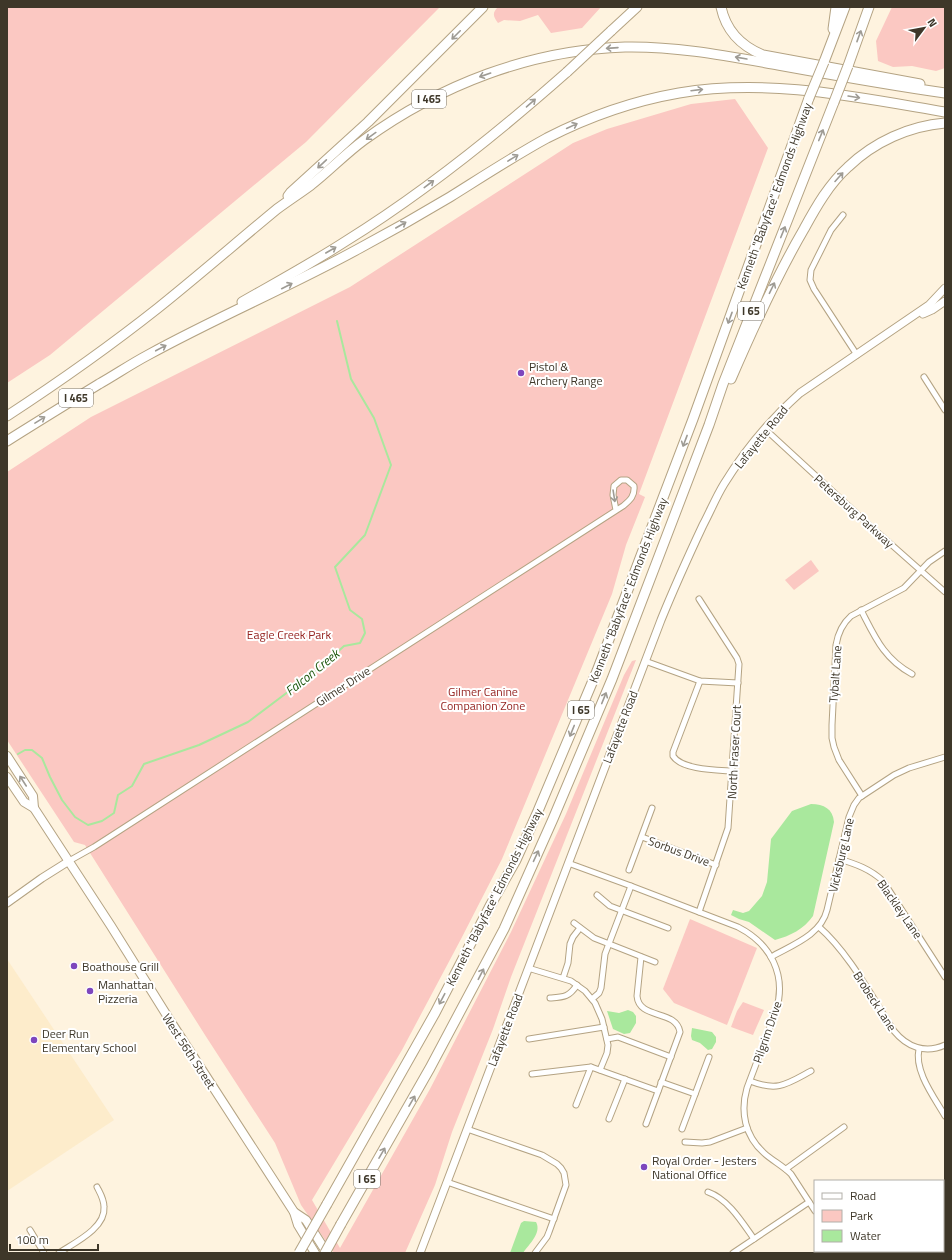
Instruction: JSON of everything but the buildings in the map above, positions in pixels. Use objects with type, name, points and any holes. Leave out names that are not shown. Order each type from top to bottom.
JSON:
[{"type":"highway","points":[[280,207],[291,192],[368,122],[483,7]]},
{"type":"highway","points":[[176,340],[346,242],[423,189],[474,150],[567,72],[637,7]]},
{"type":"highway","points":[[721,7],[724,19],[734,36],[749,49],[763,55],[922,84],[945,90]]},
{"type":"highway","points":[[829,50],[836,7]]},
{"type":"highway","name":"Kenneth \"Babyface\" Edmonds Highway","points":[[299,1253],[436,1013],[490,906],[516,860],[538,811],[597,671],[691,427],[809,98],[845,7]]},
{"type":"highway","name":"Kenneth \"Babyface\" Edmonds Highway","points":[[326,1253],[430,1068],[504,929],[556,812],[609,686],[709,425],[722,384],[834,102],[869,7]]},
{"type":"highway","name":"I 465","points":[[7,416],[78,368],[152,313],[280,207],[312,184],[361,143],[393,120],[430,98],[469,80],[531,60],[573,52],[627,47],[682,50],[737,58],[945,94]]},
{"type":"highway","name":"I 465","points":[[7,441],[60,407],[146,356],[358,249],[550,137],[597,116],[637,102],[664,96],[699,90],[761,87],[822,92],[945,112]]},
{"type":"highway","points":[[709,425],[728,386],[752,329],[783,266],[812,214],[837,178],[868,150],[886,140],[909,130],[945,123]]},
{"type":"main road","name":"Lafayette Road","points":[[420,1253],[661,620],[686,561],[723,486],[765,428],[800,393],[929,306],[945,288]]},
{"type":"main road","points":[[929,306],[945,294]]},
{"type":"main road","points":[[908,320],[932,310],[945,301]]},
{"type":"main road","name":"West 56th Street","points":[[7,756],[33,796],[34,808]]},
{"type":"main road","name":"West 56th Street","points":[[7,777],[24,802],[34,808],[119,938],[171,1022],[294,1212],[298,1225],[315,1253]]},
{"type":"main road","points":[[7,902],[69,861]]},
{"type":"main road","name":"West 56th Street","points":[[294,1212],[306,1220],[326,1253]]},
{"type":"street","points":[[843,215],[831,230],[811,270],[810,280],[814,289],[857,354]]},
{"type":"street","points":[[924,377],[945,410]]},
{"type":"street","name":"Petersburg Parkway","points":[[765,428],[867,523],[945,592]]},
{"type":"street","name":"Gilmer Drive","points":[[69,861],[114,834],[623,506],[632,497],[634,492],[634,486],[628,480],[621,480],[614,486],[613,495],[616,510]]},
{"type":"street","name":"Tybalt Lane","points":[[862,796],[839,760],[834,747],[832,730],[838,637],[845,622],[851,616],[904,588],[929,562],[945,551]]},
{"type":"street","name":"North Fraser Court","points":[[699,599],[737,658],[739,664],[728,828],[699,912]]},
{"type":"street","points":[[861,610],[885,653],[912,674]]},
{"type":"street","points":[[645,661],[700,680],[738,683]]},
{"type":"street","points":[[700,680],[674,752],[674,757],[677,760],[696,768],[732,771]]},
{"type":"street","name":"Vicksburg Lane","points":[[771,957],[808,936],[819,927],[826,915],[851,811],[856,802],[862,796],[902,770],[945,757]]},
{"type":"street","points":[[629,870],[652,808]]},
{"type":"street","name":"Sorbus Drive","points":[[642,837],[716,864]]},
{"type":"street","name":"Blackley Lane","points":[[839,859],[857,864],[867,869],[883,881],[945,976]]},
{"type":"street","name":"Pilgrim Drive","points":[[568,863],[738,927],[750,934],[763,945],[775,964],[779,980],[779,1000],[746,1093],[744,1107],[747,1128],[752,1139],[761,1150],[786,1169],[814,1210]]},
{"type":"street","points":[[592,999],[599,993],[601,988],[605,954],[631,886]]},
{"type":"street","points":[[597,895],[610,906],[668,928]]},
{"type":"street","points":[[574,923],[590,936],[655,962]]},
{"type":"street","name":"Brobeck Lane","points":[[819,927],[842,950],[894,1031],[903,1041],[919,1048]]},
{"type":"street","points":[[563,978],[568,963],[570,944],[580,928]]},
{"type":"street","points":[[641,957],[637,996],[638,1002],[644,1009],[673,1020],[679,1027],[680,1033],[646,1124]]},
{"type":"street","points":[[528,968],[563,978],[577,985],[592,999],[601,1015],[607,1039],[608,1049],[600,1070]]},
{"type":"street","points":[[550,998],[568,995],[577,985]]},
{"type":"street","points":[[529,1039],[604,1027]]},
{"type":"street","points":[[607,1039],[618,1038],[671,1057]]},
{"type":"street","points":[[945,1045],[930,1049],[919,1048],[918,1057],[920,1069],[945,1116]]},
{"type":"street","points":[[682,1129],[709,1057]]},
{"type":"street","points":[[576,1105],[591,1067]]},
{"type":"street","points":[[532,1074],[591,1067],[658,1091]]},
{"type":"street","points":[[750,1081],[763,1086],[778,1087],[788,1084],[811,1071]]},
{"type":"street","points":[[609,1119],[625,1079]]},
{"type":"street","points":[[661,1082],[695,1094]]},
{"type":"street","points":[[786,1169],[844,1127]]},
{"type":"street","points":[[685,1142],[710,1142],[747,1128]]},
{"type":"street","points":[[467,1129],[542,1155],[561,1168],[564,1173],[566,1185],[546,1237],[535,1253]]},
{"type":"street","points":[[447,1182],[554,1218]]},
{"type":"street","points":[[59,1253],[90,1233],[104,1215],[104,1206],[101,1195],[96,1186]]},
{"type":"street","points":[[708,1192],[714,1194],[731,1210],[754,1239]]},
{"type":"street","points":[[733,1253],[809,1202]]},
{"type":"street","points":[[30,1230],[44,1253]]},
{"type":"shaded area","name":"Deer Run Elementary School","points":[[7,959],[114,1120],[7,1191]]},
{"type":"green space","points":[[7,7],[440,7],[306,142],[50,355],[7,383]]},
{"type":"green space","points":[[498,7],[601,7],[582,28],[551,33],[538,15],[520,21],[504,20],[498,23],[494,15]]},
{"type":"green space","points":[[892,7],[945,7],[945,68],[936,71],[912,66],[893,67],[878,61],[876,41]]},
{"type":"green space","name":"Eagle Creek Park","points":[[735,99],[768,148],[639,494],[645,497],[626,545],[612,594],[502,859],[402,1050],[312,1200],[340,1248],[430,1089],[511,932],[566,814],[624,675],[632,661],[636,660],[511,977],[493,1029],[452,1132],[435,1185],[405,1253],[334,1253],[301,1205],[275,1143],[85,845],[74,842],[7,740],[7,472],[91,417],[350,287],[573,143],[607,129],[691,104]]},
{"type":"green space","points":[[811,560],[819,571],[794,590],[785,580]]},
{"type":"green space","points":[[690,919],[757,948],[727,1025],[674,1003],[663,989]]},
{"type":"green space","points":[[743,1002],[764,1010],[753,1035],[731,1027],[737,1011]]},
{"type":"water","points":[[811,804],[824,806],[827,808],[832,814],[834,822],[813,916],[805,925],[796,931],[775,940],[749,922],[731,915],[733,910],[743,913],[749,911],[762,896],[767,882],[771,839],[792,811]]},
{"type":"water","points":[[628,1010],[633,1012],[636,1016],[636,1023],[630,1033],[624,1034],[613,1029],[607,1011],[619,1013]]},
{"type":"water","points":[[692,1028],[712,1032],[716,1037],[716,1042],[712,1049],[708,1050],[700,1043],[692,1040]]},
{"type":"water","points":[[524,1221],[536,1222],[536,1234],[523,1253],[510,1253],[521,1223]]},
{"type":"waterway","name":"Falcon Creek","points":[[18,754],[25,750],[32,750],[42,758],[62,800],[75,817],[88,825],[102,821],[114,813],[118,795],[132,786],[144,764],[199,745],[248,722],[321,667],[344,646],[360,643],[365,633],[362,619],[350,610],[335,567],[365,535],[391,465],[374,418],[351,379],[337,321]]},
{"type":"place","name":"Pistol & Archery Range","points":[[521,373]]},
{"type":"place","name":"Boathouse Grill","points":[[74,966]]},
{"type":"place","name":"Manhattan Pizzeria","points":[[90,991]]},
{"type":"place","name":"Deer Run Elementary School","points":[[34,1040]]},
{"type":"place","name":"Royal Order - Jesters National Office","points":[[644,1167]]},
{"type":"park label","name":"Gilmer Canine Companion Zone","points":[[483,698]]}]
